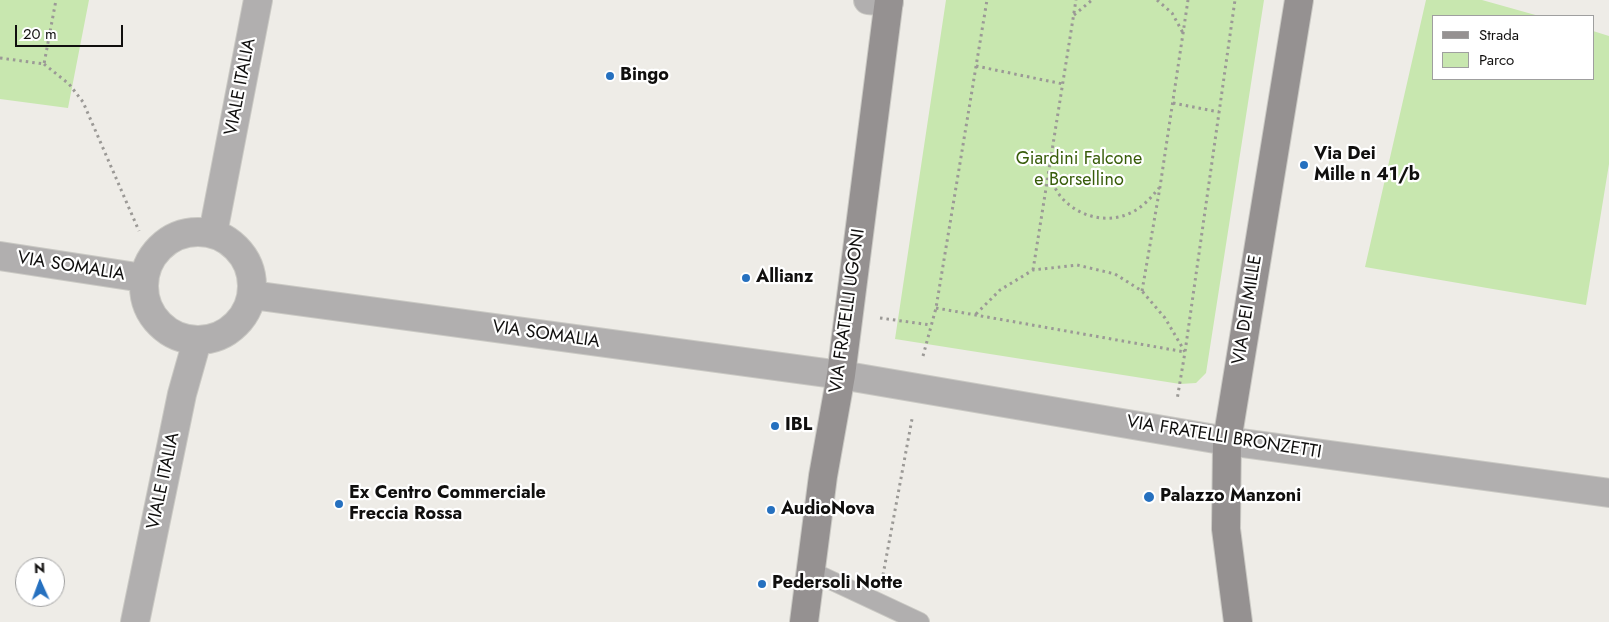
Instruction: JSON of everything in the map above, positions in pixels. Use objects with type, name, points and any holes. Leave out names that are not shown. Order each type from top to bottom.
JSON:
[{"type":"main road","name":"VIA DEI MILLE","points":[[1238,622],[1226,529],[1227,441],[1299,0]]},
{"type":"main road","name":"VIA FRATELLI UGONI","points":[[804,622],[823,476],[841,375],[882,1]]},
{"type":"street","name":"VIALE ITALIA","points":[[213,233],[258,0]]},
{"type":"street","points":[[189,232],[213,233],[231,242],[244,257],[252,276],[252,295],[247,310],[238,323],[227,332],[212,339],[197,340],[175,336],[156,322],[144,302],[143,278],[151,256],[167,240],[189,232]]},
{"type":"street","name":"VIA SOMALIA","points":[[0,256],[143,278]]},
{"type":"street","name":"VIA SOMALIA","points":[[252,295],[841,375]]},
{"type":"street","name":"VIALE ITALIA","points":[[135,622],[182,394],[197,340]]},
{"type":"street","name":"VIA FRATELLI BRONZETTI","points":[[841,375],[1227,441],[1609,493]]},
{"type":"lane","points":[[811,572],[920,622]]},
{"type":"path","points":[[44,64],[56,0]]},
{"type":"path","points":[[925,343],[936,308],[987,0]]},
{"type":"path","points":[[1033,270],[1076,0]]},
{"type":"path","points":[[1074,16],[1092,0]]},
{"type":"path","points":[[1157,0],[1172,13],[1183,34]]},
{"type":"path","points":[[1142,291],[1160,187],[1188,0]]},
{"type":"path","points":[[1176,405],[1235,0]]},
{"type":"path","points":[[0,58],[44,64],[69,84],[83,102],[139,231]]},
{"type":"path","points":[[976,66],[1063,84]]},
{"type":"path","points":[[1173,103],[1219,112]]},
{"type":"path","points":[[1049,176],[1061,196],[1078,212],[1100,219],[1122,217],[1142,206],[1160,187]]},
{"type":"path","points":[[976,315],[1000,290],[1033,270],[1077,265],[1115,274],[1142,291],[1165,318],[1185,352]]},
{"type":"path","points":[[936,308],[1185,352]]},
{"type":"path","points":[[876,602],[885,566],[914,410]]},
{"type":"green space","points":[[0,0],[89,0],[68,108],[0,99]]},
{"type":"green space","name":"Giardini Falcone e Borsellino","points":[[946,0],[1264,0],[1206,373],[1196,383],[1180,384],[895,339]]},
{"type":"green space","points":[[1426,0],[1482,0],[1535,15],[1432,15],[1432,80],[1594,80],[1594,31],[1609,36],[1609,164],[1586,305],[1365,267]]},
{"type":"place","name":"Bingo","points":[[610,76]]},
{"type":"place","name":"Via Dei Mille n 41/b","points":[[1304,165]]},
{"type":"place","name":"Allianz","points":[[746,278]]},
{"type":"place","name":"IBL","points":[[775,426]]},
{"type":"place","name":"Palazzo Manzoni","points":[[1149,497]]},
{"type":"place","name":"Ex Centro Commerciale Freccia Rossa","points":[[339,504]]},
{"type":"place","name":"AudioNova","points":[[771,510]]},
{"type":"place","name":"Pedersoli Notte","points":[[762,584]]}]
